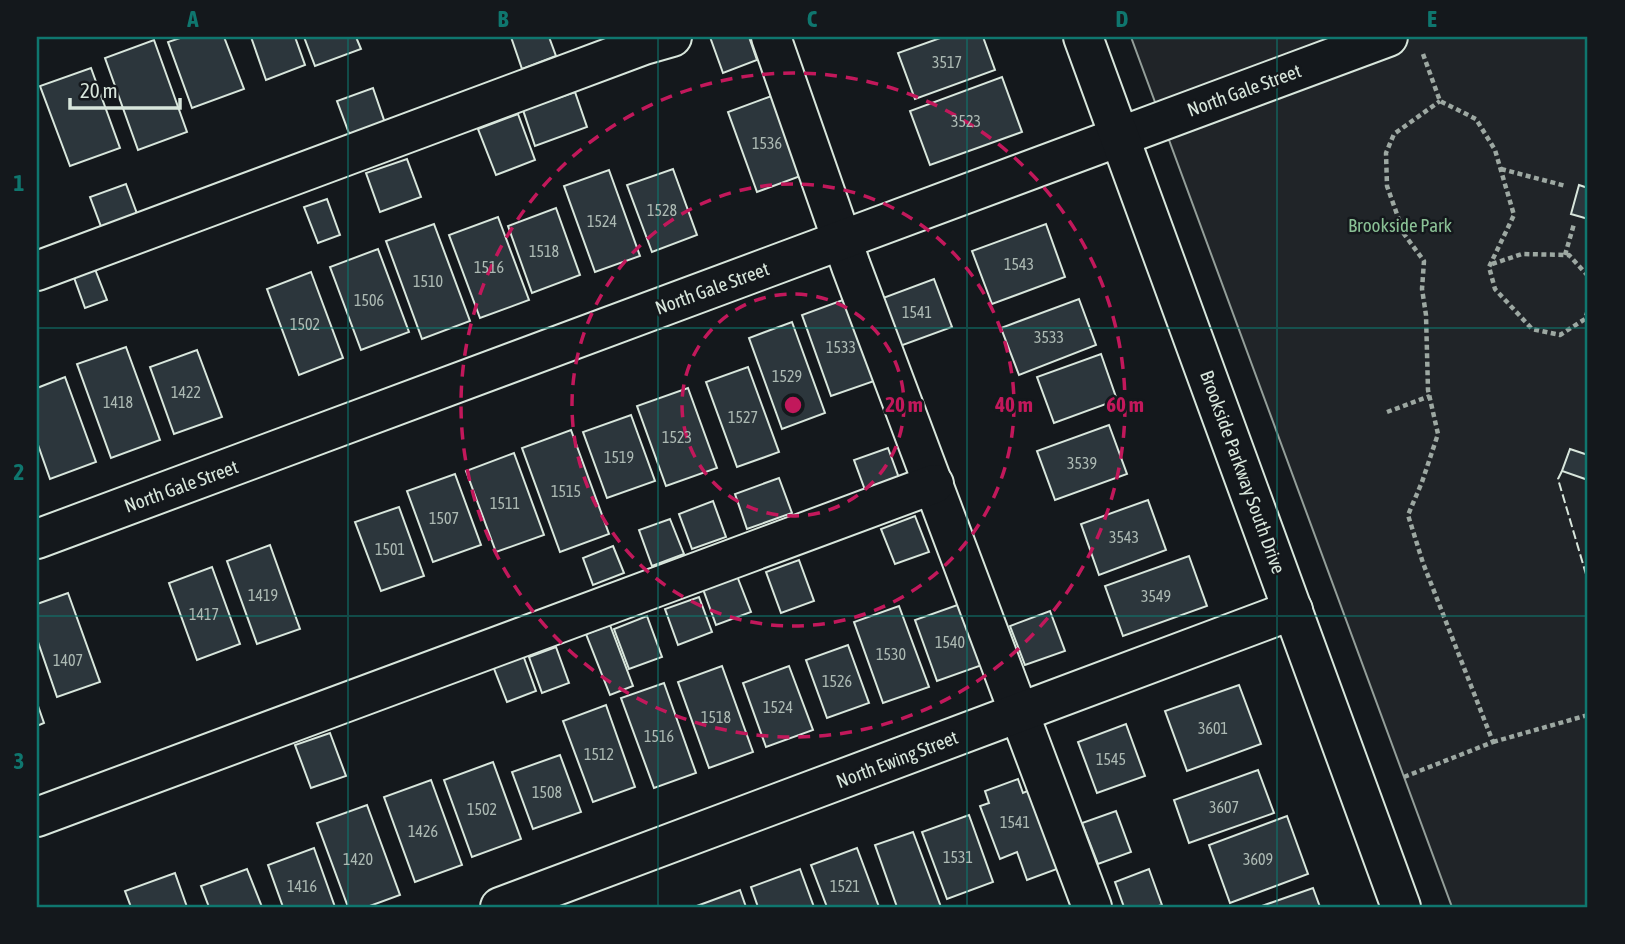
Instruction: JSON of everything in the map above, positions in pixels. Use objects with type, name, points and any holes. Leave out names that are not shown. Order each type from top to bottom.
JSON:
[{"type":"street","points":[[37,271],[644,45],[672,37]]},
{"type":"street","points":[[771,37],[842,240],[1092,907]]},
{"type":"street","name":"Brookside Parkway South Drive","points":[[1083,37],[1401,907]]},
{"type":"street","name":"North Gale Street","points":[[37,539],[1120,137],[1404,43]]},
{"type":"street","points":[[37,817],[934,484]]},
{"type":"street","name":"North Ewing Street","points":[[500,907],[1293,610]]},
{"type":"path","points":[[1404,43],[1440,101],[1476,119],[1495,150],[1514,215],[1489,267],[1494,289],[1532,329],[1560,335],[1585,319],[1588,310]]},
{"type":"path","points":[[1440,101],[1394,134],[1386,153],[1387,186],[1404,234],[1424,261],[1422,289],[1430,396],[1438,434],[1408,515],[1423,563],[1493,742]]},
{"type":"path","points":[[1501,169],[1566,186]]},
{"type":"path","points":[[1565,255],[1574,224]]},
{"type":"path","points":[[1492,264],[1522,254],[1569,255],[1588,276]]},
{"type":"path","points":[[1387,412],[1430,396]]},
{"type":"path","points":[[1404,777],[1493,742],[1588,715]]},
{"type":"green space","name":"Brookside Park","points":[[1131,37],[1588,37],[1588,907],[1452,907]]},
{"type":"building","points":[[183,37],[224,37],[244,89],[192,108],[168,42]]},
{"type":"building","points":[[251,37],[295,37],[305,65],[266,80]]},
{"type":"building","points":[[304,37],[356,37],[361,49],[315,66]]},
{"type":"building","points":[[511,37],[549,37],[556,56],[522,69]]},
{"type":"building","points":[[710,37],[749,37],[757,60],[723,73]]},
{"type":"building","points":[[943,37],[983,37],[995,70],[915,99],[898,53]]},
{"type":"building","points":[[154,40],[187,132],[138,150],[105,58]]},
{"type":"building","points":[[91,68],[120,148],[70,166],[40,86]]},
{"type":"building","points":[[1002,77],[1022,132],[930,165],[910,111]]},
{"type":"building","points":[[373,88],[385,123],[350,136],[337,101]]},
{"type":"building","points":[[575,92],[587,127],[535,146],[523,110]]},
{"type":"building","points":[[777,94],[806,174],[757,192],[728,112]]},
{"type":"building","points":[[518,114],[535,160],[496,175],[478,129]]},
{"type":"building","points":[[407,159],[421,197],[380,212],[366,173]]},
{"type":"building","points":[[673,169],[697,235],[652,252],[627,185]]},
{"type":"building","points":[[609,170],[640,256],[595,272],[564,186]]},
{"type":"building","points":[[126,184],[139,219],[103,232],[90,197]]},
{"type":"building","points":[[1579,185],[1588,188],[1588,219],[1571,214]]},
{"type":"building","points":[[327,199],[340,235],[318,243],[304,207]]},
{"type":"building","points":[[556,208],[580,275],[532,293],[508,226]]},
{"type":"building","points":[[498,217],[529,300],[480,318],[449,235]]},
{"type":"building","points":[[434,224],[470,321],[422,339],[386,241]]},
{"type":"building","points":[[1046,224],[1065,277],[992,304],[972,251]]},
{"type":"building","points":[[378,249],[409,332],[361,350],[330,267]]},
{"type":"building","points":[[93,264],[107,300],[85,308],[72,272]]},
{"type":"building","points":[[311,272],[343,358],[299,375],[267,289]]},
{"type":"building","points":[[934,279],[952,327],[900,346],[883,298]]},
{"type":"building","points":[[851,297],[880,379],[831,396],[802,315]]},
{"type":"building","points":[[1079,299],[1096,345],[1019,375],[1001,328]]},
{"type":"building","points":[[792,322],[825,413],[782,429],[749,338]]},
{"type":"building","points":[[126,347],[160,440],[111,458],[77,364]]},
{"type":"building","points":[[197,350],[222,417],[174,434],[150,367]]},
{"type":"building","points":[[1101,354],[1117,400],[1054,423],[1037,377]]},
{"type":"building","points":[[748,367],[779,452],[737,467],[706,382]]},
{"type":"building","points":[[65,377],[96,462],[50,479],[37,442],[37,388]]},
{"type":"building","points":[[688,388],[717,468],[666,486],[637,406]]},
{"type":"building","points":[[631,415],[655,481],[607,498],[583,432]]},
{"type":"building","points":[[1109,425],[1127,474],[1055,500],[1037,451]]},
{"type":"building","points":[[571,430],[609,534],[560,552],[522,448]]},
{"type":"building","points":[[888,448],[899,478],[865,490],[854,460]]},
{"type":"building","points":[[1570,449],[1588,455],[1588,480],[1562,471]]},
{"type":"building","points":[[514,453],[544,535],[496,552],[466,471]]},
{"type":"building","points":[[455,474],[481,545],[433,562],[407,491]]},
{"type":"building","points":[[779,478],[792,513],[747,529],[735,494]]},
{"type":"building","points":[[1148,500],[1166,550],[1099,575],[1081,524]]},
{"type":"building","points":[[713,501],[726,537],[692,549],[679,514]]},
{"type":"building","points":[[399,507],[424,576],[381,591],[355,522]]},
{"type":"building","points":[[915,516],[929,552],[895,564],[881,529]]},
{"type":"building","points":[[670,519],[684,554],[652,566],[639,530]]},
{"type":"building","points":[[270,545],[300,629],[257,644],[227,561]]},
{"type":"building","points":[[613,546],[624,573],[593,585],[583,558]]},
{"type":"building","points":[[1189,556],[1207,606],[1123,636],[1105,586]]},
{"type":"building","points":[[799,560],[814,601],[781,613],[766,572]]},
{"type":"building","points":[[212,567],[240,644],[197,660],[169,583]]},
{"type":"building","points":[[737,576],[751,612],[716,625],[703,589]]},
{"type":"building","points":[[68,593],[100,682],[57,697],[37,639],[37,604]]},
{"type":"building","points":[[699,597],[712,632],[678,645],[665,609]]},
{"type":"building","points":[[963,603],[985,664],[937,681],[915,620]]},
{"type":"building","points":[[899,606],[929,687],[883,703],[854,622]]},
{"type":"building","points":[[1050,611],[1065,651],[1025,665],[1010,626]]},
{"type":"building","points":[[647,616],[662,657],[629,669],[614,629]]},
{"type":"building","points":[[610,625],[633,686],[610,695],[586,634]]},
{"type":"building","points":[[848,645],[869,703],[827,718],[806,660]]},
{"type":"building","points":[[556,647],[569,683],[542,693],[529,657]]},
{"type":"building","points":[[523,655],[536,691],[507,702],[493,666]]},
{"type":"building","points":[[722,666],[753,752],[709,768],[678,682]]},
{"type":"building","points":[[789,666],[813,730],[766,747],[743,683]]},
{"type":"building","points":[[664,683],[696,773],[654,788],[621,698]]},
{"type":"building","points":[[1239,685],[1261,744],[1187,771],[1165,711]]},
{"type":"building","points":[[37,703],[44,723],[37,726]]},
{"type":"building","points":[[606,705],[635,787],[593,802],[563,721]]},
{"type":"building","points":[[1126,724],[1145,776],[1097,793],[1078,742]]},
{"type":"building","points":[[330,733],[346,776],[311,788],[295,745]]},
{"type":"building","points":[[560,755],[581,812],[533,829],[512,772]]},
{"type":"building","points":[[493,762],[521,839],[472,857],[444,780]]},
{"type":"building","points":[[1258,770],[1274,813],[1189,843],[1174,800]]},
{"type":"building","points":[[1018,779],[1023,793],[1032,789],[1057,869],[1027,880],[1017,852],[1000,859],[980,806],[989,803],[985,791]]},
{"type":"building","points":[[431,780],[462,865],[415,882],[384,797]]},
{"type":"building","points":[[367,805],[400,895],[367,907],[348,907],[317,823]]},
{"type":"building","points":[[1116,811],[1131,852],[1098,864],[1082,823]]},
{"type":"building","points":[[969,815],[993,882],[947,899],[922,832]]},
{"type":"building","points":[[1287,816],[1308,874],[1230,903],[1209,845]]},
{"type":"building","points":[[913,832],[941,907],[897,907],[875,845]]},
{"type":"building","points":[[314,848],[335,907],[283,907],[268,865]]},
{"type":"building","points":[[857,848],[879,907],[827,907],[811,865]]},
{"type":"building","points":[[247,869],[262,907],[209,907],[201,886]]},
{"type":"building","points":[[800,869],[814,907],[758,907],[751,887]]},
{"type":"building","points":[[1149,869],[1162,905],[1124,907],[1115,882]]},
{"type":"building","points":[[175,873],[187,907],[131,907],[125,891]]},
{"type":"building","points":[[1313,888],[1320,907],[1259,907]]},
{"type":"building","points":[[740,890],[746,907],[694,907]]},
{"type":"fence","points":[[1562,471],[1558,479],[1588,581]]}]
